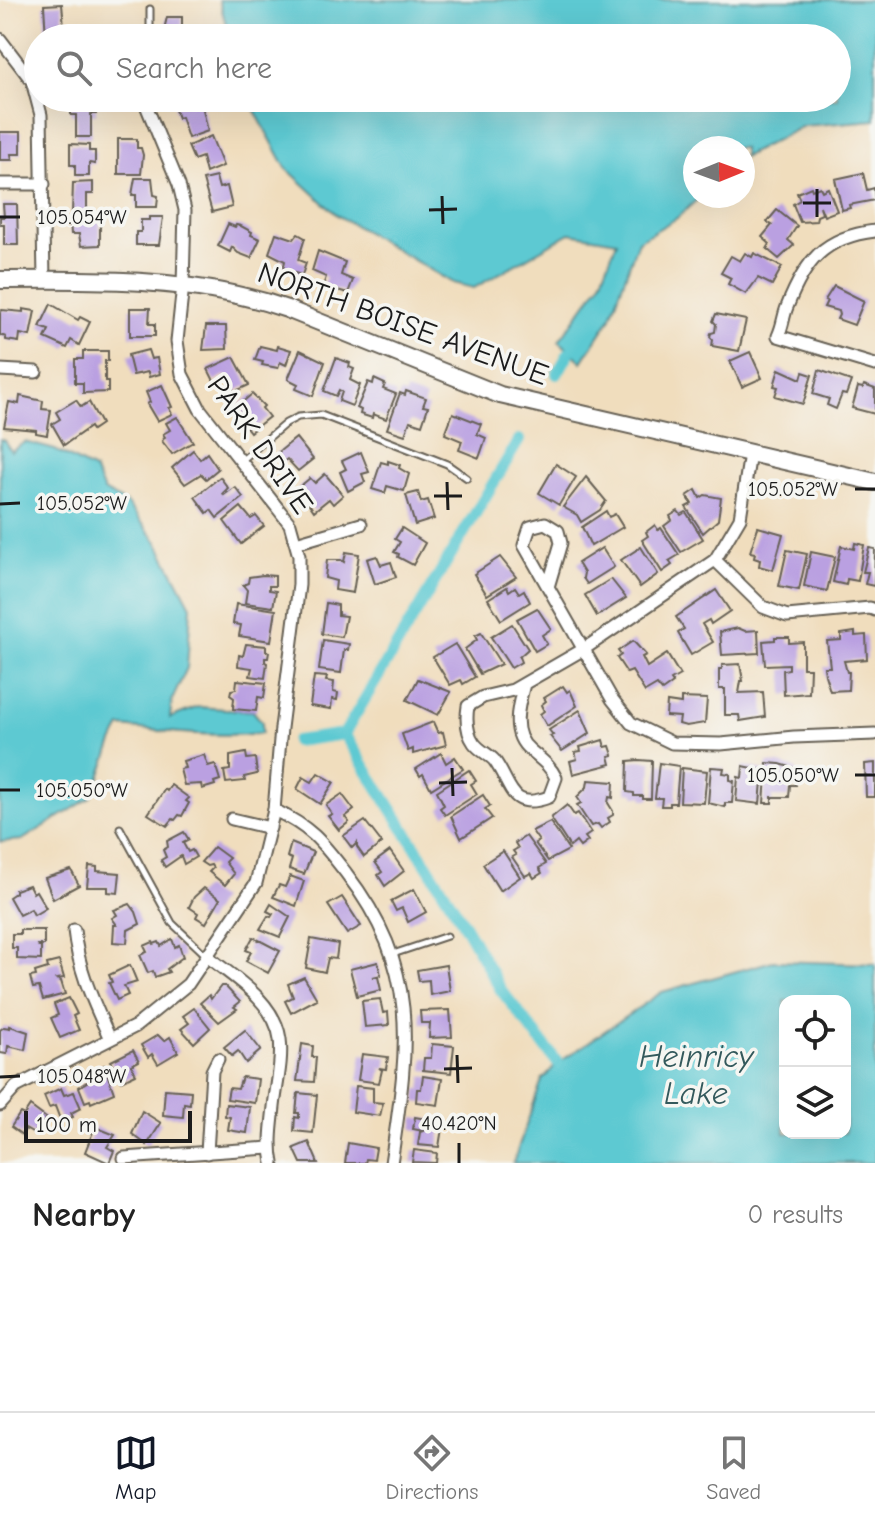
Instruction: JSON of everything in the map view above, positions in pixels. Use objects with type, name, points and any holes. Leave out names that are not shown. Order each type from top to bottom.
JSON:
[{"type":"street","points":[[0,39],[24,69]]},
{"type":"street","points":[[40,112],[43,127],[44,280]]},
{"type":"street","name":"PARK DRIVE","points":[[1,1099],[49,1068],[136,1026],[188,984],[256,883],[274,810],[299,585],[296,543],[290,524],[200,409],[182,374],[177,341],[183,285],[185,210],[179,185],[149,112]]},
{"type":"street","points":[[0,184],[44,184]]},
{"type":"street","points":[[875,231],[845,236],[807,263],[785,310],[784,324],[778,336],[875,365]]},
{"type":"street","name":"NORTH BOISE AVENUE","points":[[0,280],[183,285],[230,293],[269,303],[500,395],[875,482]]},
{"type":"street","points":[[0,370],[36,372]]},
{"type":"street","points":[[524,684],[517,709],[517,730],[525,747],[552,769],[556,778],[549,797],[533,803],[513,794],[494,760],[474,743],[466,721],[468,706],[483,697],[513,690],[584,649],[715,560],[740,518],[750,453]]},
{"type":"street","points":[[548,587],[561,543],[558,531],[545,523],[530,527],[524,545],[548,587],[584,649],[612,699],[631,723],[672,743],[721,744],[875,734]]},
{"type":"street","points":[[296,543],[361,524]]},
{"type":"street","points":[[715,560],[763,607],[787,616],[875,610]]},
{"type":"street","points":[[274,810],[317,835],[374,912],[399,972],[406,1050],[391,1163]]},
{"type":"street","points":[[232,819],[270,828]]},
{"type":"street","points":[[74,930],[76,954],[86,987],[110,1039]]},
{"type":"street","points":[[208,957],[250,990],[272,1014],[278,1030],[280,1047],[270,1148],[273,1163]]},
{"type":"street","points":[[207,1153],[212,1071],[218,1059]]},
{"type":"street","points":[[124,1158],[270,1148]]},
{"type":"lane","points":[[150,9],[150,24]]},
{"type":"lane","points":[[240,461],[286,423],[298,417],[321,415],[447,464],[467,478]]},
{"type":"lane","points":[[120,828],[172,923],[208,957]]},
{"type":"lane","points":[[392,954],[447,936]]},
{"type":"water","points":[[219,0],[875,0],[875,120],[803,126],[755,151],[755,136],[683,136],[683,208],[688,208],[638,241],[610,319],[582,362],[559,341],[600,284],[617,241],[570,233],[474,288],[453,283],[337,215],[286,168],[256,112],[851,112],[851,24],[226,24]]},
{"type":"water","points":[[0,439],[11,451],[25,442],[55,450],[94,470],[104,491],[127,504],[157,542],[191,606],[187,668],[172,700],[170,718],[198,707],[253,711],[262,722],[262,733],[209,735],[121,727],[90,798],[22,840],[0,842]]},
{"type":"water","name":"Heinricy Lake","points":[[773,961],[875,964],[875,1163],[513,1163],[542,1080],[558,1063],[662,992]]},
{"type":"building","points":[[62,4],[64,24],[45,24],[44,5]]},
{"type":"building","points":[[167,17],[182,17],[182,24],[165,24]]},
{"type":"building","points":[[71,112],[96,112],[91,114],[91,137],[76,137],[76,115],[71,115]]},
{"type":"building","points":[[176,112],[204,112],[208,131],[188,138],[181,117],[178,118]]},
{"type":"building","points":[[0,132],[21,132],[21,154],[11,154],[12,160],[0,160]]},
{"type":"building","points":[[211,136],[223,166],[206,173],[202,157],[194,160],[188,146]]},
{"type":"building","points":[[118,139],[137,139],[137,148],[141,148],[143,155],[141,174],[118,174]]},
{"type":"building","points":[[70,144],[89,145],[89,151],[95,151],[95,164],[89,163],[89,176],[75,176],[75,165],[70,165]]},
{"type":"building","points":[[863,173],[867,190],[874,188],[875,200],[849,205],[850,208],[842,210],[835,179]]},
{"type":"building","points":[[216,177],[219,188],[227,186],[232,207],[212,212],[203,180]]},
{"type":"building","points":[[135,178],[152,178],[154,195],[158,196],[157,207],[136,207],[136,195],[132,195]]},
{"type":"building","points":[[93,182],[93,194],[87,194],[87,217],[72,214],[73,183]]},
{"type":"building","points":[[811,187],[812,190],[820,187],[822,191],[828,188],[837,211],[824,216],[820,206],[822,214],[817,216],[816,221],[800,222],[793,204],[800,200],[797,193]]},
{"type":"building","points":[[3,204],[17,204],[18,245],[4,245],[4,224],[0,224],[0,217],[4,217]]},
{"type":"building","points":[[777,210],[797,226],[788,240],[794,245],[779,259],[767,249],[770,244],[762,237],[772,225],[767,222]]},
{"type":"building","points":[[149,217],[163,217],[159,245],[136,245],[136,232],[141,232],[141,220],[149,220]]},
{"type":"building","points":[[70,221],[100,221],[100,245],[81,246],[79,234],[71,234]]},
{"type":"building","points":[[228,224],[241,226],[260,239],[251,258],[232,247],[230,252],[218,246]]},
{"type":"building","points":[[276,233],[294,239],[298,234],[305,238],[298,260],[306,263],[302,275],[283,270],[285,261],[269,253]]},
{"type":"building","points":[[318,251],[345,262],[341,275],[353,280],[348,293],[323,286],[326,277],[312,271]]},
{"type":"building","points":[[745,253],[752,257],[754,253],[782,267],[772,285],[758,278],[746,294],[728,284],[731,278],[721,273],[731,256],[740,261]]},
{"type":"building","points":[[834,286],[864,301],[854,325],[837,319],[838,311],[824,307]]},
{"type":"building","points":[[51,304],[78,320],[80,317],[90,322],[79,345],[71,340],[67,348],[45,338],[49,330],[40,327]]},
{"type":"building","points":[[130,308],[150,308],[149,324],[155,324],[155,336],[130,336]]},
{"type":"building","points":[[23,309],[35,311],[30,336],[20,334],[19,342],[6,340],[0,335],[0,313],[2,310],[23,312]]},
{"type":"building","points":[[716,314],[746,320],[739,351],[712,346],[710,337],[715,332],[716,324],[713,321]]},
{"type":"building","points":[[206,326],[226,326],[227,349],[203,350]]},
{"type":"building","points":[[260,346],[291,350],[286,365],[280,362],[278,368],[262,365],[263,362],[255,360]]},
{"type":"building","points":[[148,350],[151,359],[157,358],[160,374],[149,377],[148,372],[133,375],[128,355]]},
{"type":"building","points":[[300,350],[325,362],[313,396],[296,389],[298,384],[288,379]]},
{"type":"building","points":[[83,351],[108,351],[105,381],[108,381],[108,392],[83,393],[83,383],[75,383],[75,359],[83,359]]},
{"type":"building","points":[[750,352],[762,378],[742,387],[730,361]]},
{"type":"building","points":[[234,357],[249,385],[234,392],[226,375],[214,381],[208,369]]},
{"type":"building","points":[[336,358],[350,363],[349,367],[354,369],[350,380],[360,385],[352,406],[339,401],[342,392],[339,390],[336,396],[324,391]]},
{"type":"building","points":[[779,369],[801,379],[803,372],[812,375],[803,404],[775,396],[778,387],[774,386]]},
{"type":"building","points":[[819,370],[851,381],[836,409],[827,405],[829,399],[813,394]]},
{"type":"building","points":[[374,379],[385,384],[383,389],[396,394],[386,419],[373,414],[372,418],[360,414],[361,410],[357,408],[368,382],[373,384]]},
{"type":"building","points":[[162,385],[172,414],[157,421],[147,404],[150,402],[146,392]]},
{"type":"building","points":[[864,385],[875,389],[875,414],[852,408],[858,387],[863,388]]},
{"type":"building","points":[[406,391],[426,398],[423,406],[428,407],[422,425],[410,421],[405,435],[387,429],[400,393],[405,395]]},
{"type":"building","points":[[252,394],[264,406],[262,408],[269,417],[250,432],[243,423],[248,420],[239,405]]},
{"type":"building","points":[[20,396],[43,401],[42,409],[51,410],[47,435],[36,433],[36,430],[4,427],[9,402],[19,404]]},
{"type":"building","points":[[76,400],[81,407],[89,402],[101,424],[92,430],[90,427],[64,445],[52,424],[60,419],[56,412]]},
{"type":"building","points":[[453,413],[481,424],[477,434],[486,438],[479,458],[459,450],[462,441],[445,434]]},
{"type":"building","points":[[177,417],[193,442],[172,454],[162,441],[165,437],[163,434],[170,430],[166,423]]},
{"type":"building","points":[[296,438],[313,459],[298,471],[287,459],[282,463],[275,455]]},
{"type":"building","points":[[193,450],[200,459],[207,453],[218,469],[206,479],[201,474],[185,484],[172,468]]},
{"type":"building","points":[[361,452],[369,472],[362,474],[365,482],[348,491],[340,472],[346,469],[342,461]]},
{"type":"building","points":[[388,461],[400,465],[399,468],[409,474],[404,491],[387,486],[385,493],[372,489],[381,462],[388,464]]},
{"type":"building","points":[[556,464],[576,477],[559,505],[539,493]]},
{"type":"building","points":[[325,474],[343,495],[333,504],[329,499],[314,511],[298,488],[310,478],[315,483]]},
{"type":"building","points":[[220,477],[228,488],[224,495],[235,487],[243,497],[217,518],[211,510],[207,513],[195,497]]},
{"type":"building","points":[[586,477],[606,501],[600,510],[581,522],[577,515],[563,507]]},
{"type":"building","points":[[696,490],[700,498],[705,495],[721,498],[718,520],[703,533],[686,507],[692,504],[687,496]]},
{"type":"building","points":[[418,492],[421,502],[428,500],[434,519],[415,525],[406,495]]},
{"type":"building","points":[[241,507],[251,519],[256,516],[264,526],[241,544],[224,521]]},
{"type":"building","points":[[606,511],[609,517],[615,514],[623,527],[591,546],[582,527]]},
{"type":"building","points":[[678,511],[681,515],[686,512],[703,539],[681,552],[664,526],[672,520],[670,516]]},
{"type":"building","points":[[655,525],[658,530],[661,528],[679,555],[669,561],[672,565],[662,572],[642,540]]},
{"type":"building","points":[[758,527],[783,534],[773,570],[759,566],[760,560],[750,552]]},
{"type":"building","points":[[402,528],[425,543],[413,565],[394,552],[400,542],[395,539]]},
{"type":"building","points":[[855,543],[864,545],[858,581],[847,579],[846,585],[833,582],[841,546],[854,549]]},
{"type":"building","points":[[641,547],[658,574],[640,587],[621,560]]},
{"type":"building","points":[[602,548],[614,567],[587,584],[578,563]]},
{"type":"building","points":[[869,548],[875,549],[874,586],[865,584],[868,572],[863,572]]},
{"type":"building","points":[[787,550],[807,554],[799,590],[779,586]]},
{"type":"building","points":[[346,552],[359,554],[353,593],[335,590],[336,581],[325,578],[327,560],[344,562]]},
{"type":"building","points":[[811,552],[835,557],[827,591],[804,586]]},
{"type":"building","points":[[377,556],[381,565],[391,562],[396,577],[375,584],[367,559]]},
{"type":"building","points":[[500,557],[516,577],[487,595],[474,574]]},
{"type":"building","points":[[275,576],[275,586],[269,586],[269,590],[276,591],[273,607],[245,603],[247,590],[243,585],[248,583],[249,577]]},
{"type":"building","points":[[611,579],[626,598],[597,616],[585,595]]},
{"type":"building","points":[[507,587],[509,591],[515,587],[519,593],[524,590],[530,602],[501,620],[488,599]]},
{"type":"building","points":[[716,590],[730,611],[711,624],[709,620],[702,624],[713,642],[691,655],[678,633],[684,629],[676,617]]},
{"type":"building","points":[[326,603],[338,605],[338,615],[346,616],[342,637],[322,634]]},
{"type":"building","points":[[236,604],[276,610],[271,641],[239,636],[241,625],[233,624]]},
{"type":"building","points":[[537,608],[551,629],[542,635],[547,644],[535,651],[517,619]]},
{"type":"building","points":[[512,624],[528,649],[519,657],[521,662],[511,668],[491,637]]},
{"type":"building","points":[[738,628],[758,630],[759,653],[722,655],[720,632]]},
{"type":"building","points":[[855,632],[855,636],[866,635],[867,659],[844,661],[849,672],[848,690],[830,691],[824,667],[830,667],[827,641],[841,640],[841,634]]},
{"type":"building","points":[[481,633],[501,664],[480,674],[465,649]]},
{"type":"building","points":[[775,637],[789,637],[789,643],[803,642],[803,668],[810,668],[809,693],[784,695],[783,670],[789,669],[789,664],[765,665],[763,641],[775,640]]},
{"type":"building","points":[[323,640],[349,644],[348,650],[344,650],[341,673],[319,670]]},
{"type":"building","points":[[633,641],[646,655],[642,657],[647,667],[667,654],[680,675],[662,691],[657,685],[645,692],[632,671],[627,673],[617,658],[621,655],[618,651]]},
{"type":"building","points":[[246,644],[266,646],[269,652],[268,658],[265,658],[265,678],[250,676],[252,668],[238,666],[239,655],[243,656]]},
{"type":"building","points":[[455,644],[475,677],[463,684],[461,680],[450,685],[433,657]]},
{"type":"building","points":[[740,664],[743,681],[739,693],[763,692],[765,717],[740,721],[739,715],[725,715],[725,689],[719,689],[719,669],[722,665]]},
{"type":"building","points":[[314,676],[327,677],[326,681],[334,682],[333,692],[338,693],[337,700],[332,699],[331,709],[310,706]]},
{"type":"building","points":[[418,679],[451,692],[438,715],[407,700]]},
{"type":"building","points":[[237,680],[266,683],[264,698],[258,697],[256,711],[233,709],[234,698],[230,695],[231,690],[236,689]]},
{"type":"building","points":[[563,686],[567,692],[570,690],[577,706],[547,726],[540,714],[544,711],[541,705],[546,701],[544,698]]},
{"type":"building","points":[[681,698],[707,699],[705,723],[686,726],[679,724],[680,717],[666,716],[667,702],[681,704]]},
{"type":"building","points":[[580,710],[590,733],[562,751],[549,730]]},
{"type":"building","points":[[433,722],[438,733],[443,732],[446,745],[413,754],[413,749],[408,751],[402,734]]},
{"type":"building","points":[[603,740],[605,747],[610,746],[613,755],[609,756],[611,764],[573,774],[570,761],[577,759],[575,752],[581,751],[580,747]]},
{"type":"building","points":[[246,753],[247,759],[255,758],[257,774],[244,777],[245,781],[226,783],[224,771],[230,770],[230,756]]},
{"type":"building","points":[[441,753],[446,763],[455,757],[463,769],[431,789],[423,774],[420,776],[416,769]]},
{"type":"building","points":[[204,755],[208,766],[215,764],[220,780],[202,789],[201,784],[184,785],[180,769],[185,768],[183,761]]},
{"type":"building","points":[[628,761],[652,761],[651,799],[627,792]]},
{"type":"building","points":[[659,763],[679,766],[676,803],[670,803],[670,806],[661,806],[662,798],[655,798]]},
{"type":"building","points":[[767,763],[797,769],[796,785],[790,785],[789,797],[772,797],[772,803],[764,803]]},
{"type":"building","points":[[875,763],[875,797],[866,797],[865,764]]},
{"type":"building","points":[[743,766],[763,770],[760,804],[736,801],[738,777],[742,778]]},
{"type":"building","points":[[711,767],[724,768],[723,773],[730,774],[730,780],[734,781],[732,803],[725,803],[725,807],[708,803]]},
{"type":"building","points":[[682,768],[707,771],[704,803],[680,802]]},
{"type":"building","points":[[469,770],[476,781],[471,784],[477,794],[445,815],[440,808],[444,805],[437,791]]},
{"type":"building","points":[[318,773],[334,782],[320,804],[297,789],[303,777],[312,782]]},
{"type":"building","points":[[588,780],[614,782],[613,798],[609,797],[608,803],[613,815],[608,818],[610,822],[601,828],[598,824],[591,826],[577,805],[581,803],[577,797],[587,787]]},
{"type":"building","points":[[171,785],[189,798],[186,801],[189,803],[182,816],[173,819],[167,826],[148,814]]},
{"type":"building","points":[[342,794],[354,810],[345,817],[349,822],[339,830],[328,816],[332,814],[326,805]]},
{"type":"building","points":[[483,795],[490,806],[485,809],[492,818],[461,838],[451,816]]},
{"type":"building","points":[[567,805],[574,815],[578,813],[591,833],[585,837],[588,841],[580,847],[576,842],[570,847],[551,818]]},
{"type":"building","points":[[365,821],[382,843],[364,857],[357,843],[352,848],[343,836]]},
{"type":"building","points":[[550,822],[569,850],[548,861],[535,843],[539,841],[532,831]]},
{"type":"building","points":[[184,832],[189,840],[183,843],[188,852],[192,850],[196,857],[184,864],[181,856],[165,867],[161,860],[166,857],[163,850],[168,847],[167,841]]},
{"type":"building","points":[[526,836],[546,864],[539,868],[542,873],[534,878],[531,873],[525,876],[512,857],[516,855],[513,851],[518,848],[515,843]]},
{"type":"building","points":[[291,843],[313,852],[304,874],[289,869],[292,859],[287,857]]},
{"type":"building","points":[[214,847],[229,858],[225,862],[234,874],[225,885],[209,872],[213,868],[211,865],[201,862]]},
{"type":"building","points":[[390,851],[404,871],[385,886],[378,875],[382,872],[375,862]]},
{"type":"building","points":[[503,851],[520,877],[500,891],[483,864]]},
{"type":"building","points":[[89,866],[97,867],[97,871],[120,873],[118,893],[108,892],[108,887],[87,887]]},
{"type":"building","points":[[71,870],[79,885],[53,899],[45,878]]},
{"type":"building","points":[[290,876],[304,881],[296,906],[273,897],[279,885],[285,887]]},
{"type":"building","points":[[29,885],[46,908],[34,915],[31,909],[19,915],[9,897],[15,890]]},
{"type":"building","points":[[204,888],[220,899],[206,923],[196,917],[198,913],[189,907]]},
{"type":"building","points":[[414,889],[426,912],[408,922],[402,908],[396,911],[391,901]]},
{"type":"building","points":[[342,897],[361,926],[347,934],[328,905]]},
{"type":"building","points":[[130,904],[140,924],[128,930],[127,943],[113,942],[114,925],[117,925],[112,918],[117,915],[114,910]]},
{"type":"building","points":[[271,904],[290,917],[280,937],[260,929],[268,916],[273,914],[267,911]]},
{"type":"building","points":[[20,930],[44,930],[44,945],[37,945],[41,947],[41,960],[17,959],[17,948],[12,948],[12,934],[20,934]]},
{"type":"building","points":[[253,937],[280,951],[268,973],[246,961],[251,952],[246,950]]},
{"type":"building","points":[[172,939],[175,947],[179,945],[183,957],[167,969],[169,972],[155,977],[153,971],[148,973],[140,955],[147,952],[144,946],[159,942],[161,946]]},
{"type":"building","points":[[311,939],[338,944],[336,959],[328,958],[325,972],[306,968]]},
{"type":"building","points":[[59,961],[64,978],[57,979],[61,981],[65,994],[43,1000],[39,987],[33,988],[30,977],[48,968],[47,964]]},
{"type":"building","points":[[378,962],[381,975],[373,977],[378,977],[381,990],[357,996],[350,969]]},
{"type":"building","points":[[130,965],[137,982],[124,986],[128,995],[117,1000],[109,983],[112,982],[109,975]]},
{"type":"building","points":[[446,965],[450,991],[430,995],[429,980],[419,981],[417,970]]},
{"type":"building","points":[[304,977],[317,999],[291,1013],[285,1001],[293,997],[288,984]]},
{"type":"building","points":[[221,986],[225,986],[240,1002],[234,1007],[237,1009],[219,1022],[200,1003],[209,995],[211,999]]},
{"type":"building","points":[[69,998],[77,1014],[73,1016],[79,1030],[60,1038],[51,1018],[58,1015],[54,1004]]},
{"type":"building","points":[[380,999],[383,1013],[388,1012],[389,1025],[365,1027],[362,1001]]},
{"type":"building","points":[[194,1008],[210,1028],[194,1043],[181,1029],[189,1023],[183,1016]]},
{"type":"building","points":[[450,1010],[452,1037],[429,1038],[430,1023],[421,1023],[420,1011]]},
{"type":"building","points":[[10,1026],[28,1032],[25,1050],[8,1046],[7,1054],[0,1053],[0,1030]]},
{"type":"building","points":[[245,1030],[261,1050],[246,1063],[238,1051],[232,1056],[224,1047]]},
{"type":"building","points":[[158,1035],[164,1041],[170,1037],[178,1052],[158,1064],[152,1054],[148,1057],[141,1045]]},
{"type":"building","points":[[302,1044],[313,1046],[312,1057],[316,1057],[314,1082],[297,1081]]},
{"type":"building","points":[[432,1044],[454,1046],[451,1073],[423,1070],[424,1058],[431,1058]]},
{"type":"building","points":[[133,1050],[139,1061],[131,1065],[136,1074],[121,1081],[111,1061]]},
{"type":"building","points":[[362,1054],[388,1057],[386,1069],[379,1068],[382,1070],[379,1083],[358,1080]]},
{"type":"building","points":[[104,1065],[114,1093],[91,1103],[90,1100],[85,1102],[79,1087],[93,1078],[91,1071]]},
{"type":"building","points":[[423,1076],[442,1079],[438,1105],[416,1102],[417,1089],[421,1089]]},
{"type":"building","points":[[242,1077],[258,1079],[255,1103],[227,1099],[229,1088],[238,1089]]},
{"type":"building","points":[[356,1086],[373,1088],[373,1102],[383,1103],[380,1116],[353,1112]]},
{"type":"building","points":[[61,1088],[64,1095],[74,1092],[81,1108],[71,1113],[73,1117],[61,1122],[55,1106],[49,1108],[44,1096]]},
{"type":"building","points":[[165,1089],[191,1091],[190,1104],[184,1103],[183,1117],[163,1115]]},
{"type":"building","points":[[298,1093],[317,1095],[313,1133],[294,1131],[295,1117],[299,1118],[299,1113],[296,1113]]},
{"type":"building","points":[[226,1104],[250,1107],[247,1133],[228,1130],[230,1117],[225,1116]]},
{"type":"building","points":[[30,1106],[46,1118],[34,1134],[25,1129],[22,1135],[11,1127],[20,1113],[24,1115]]},
{"type":"building","points":[[142,1111],[161,1123],[147,1145],[132,1134]]},
{"type":"building","points":[[415,1117],[443,1122],[439,1147],[418,1145],[420,1132],[423,1131],[413,1129]]},
{"type":"building","points":[[95,1127],[115,1135],[107,1147],[114,1151],[109,1163],[85,1152]]},
{"type":"building","points":[[309,1142],[318,1163],[301,1163],[294,1148]]},
{"type":"building","points":[[348,1143],[376,1148],[374,1160],[345,1163]]},
{"type":"building","points":[[414,1150],[437,1153],[436,1163],[412,1162]]},
{"type":"waterway","points":[[557,374],[569,353]]},
{"type":"waterway","points":[[344,734],[519,440]]},
{"type":"waterway","points":[[344,734],[458,914],[501,990],[558,1063]]},
{"type":"waterway","points":[[296,741],[344,734]]}]
